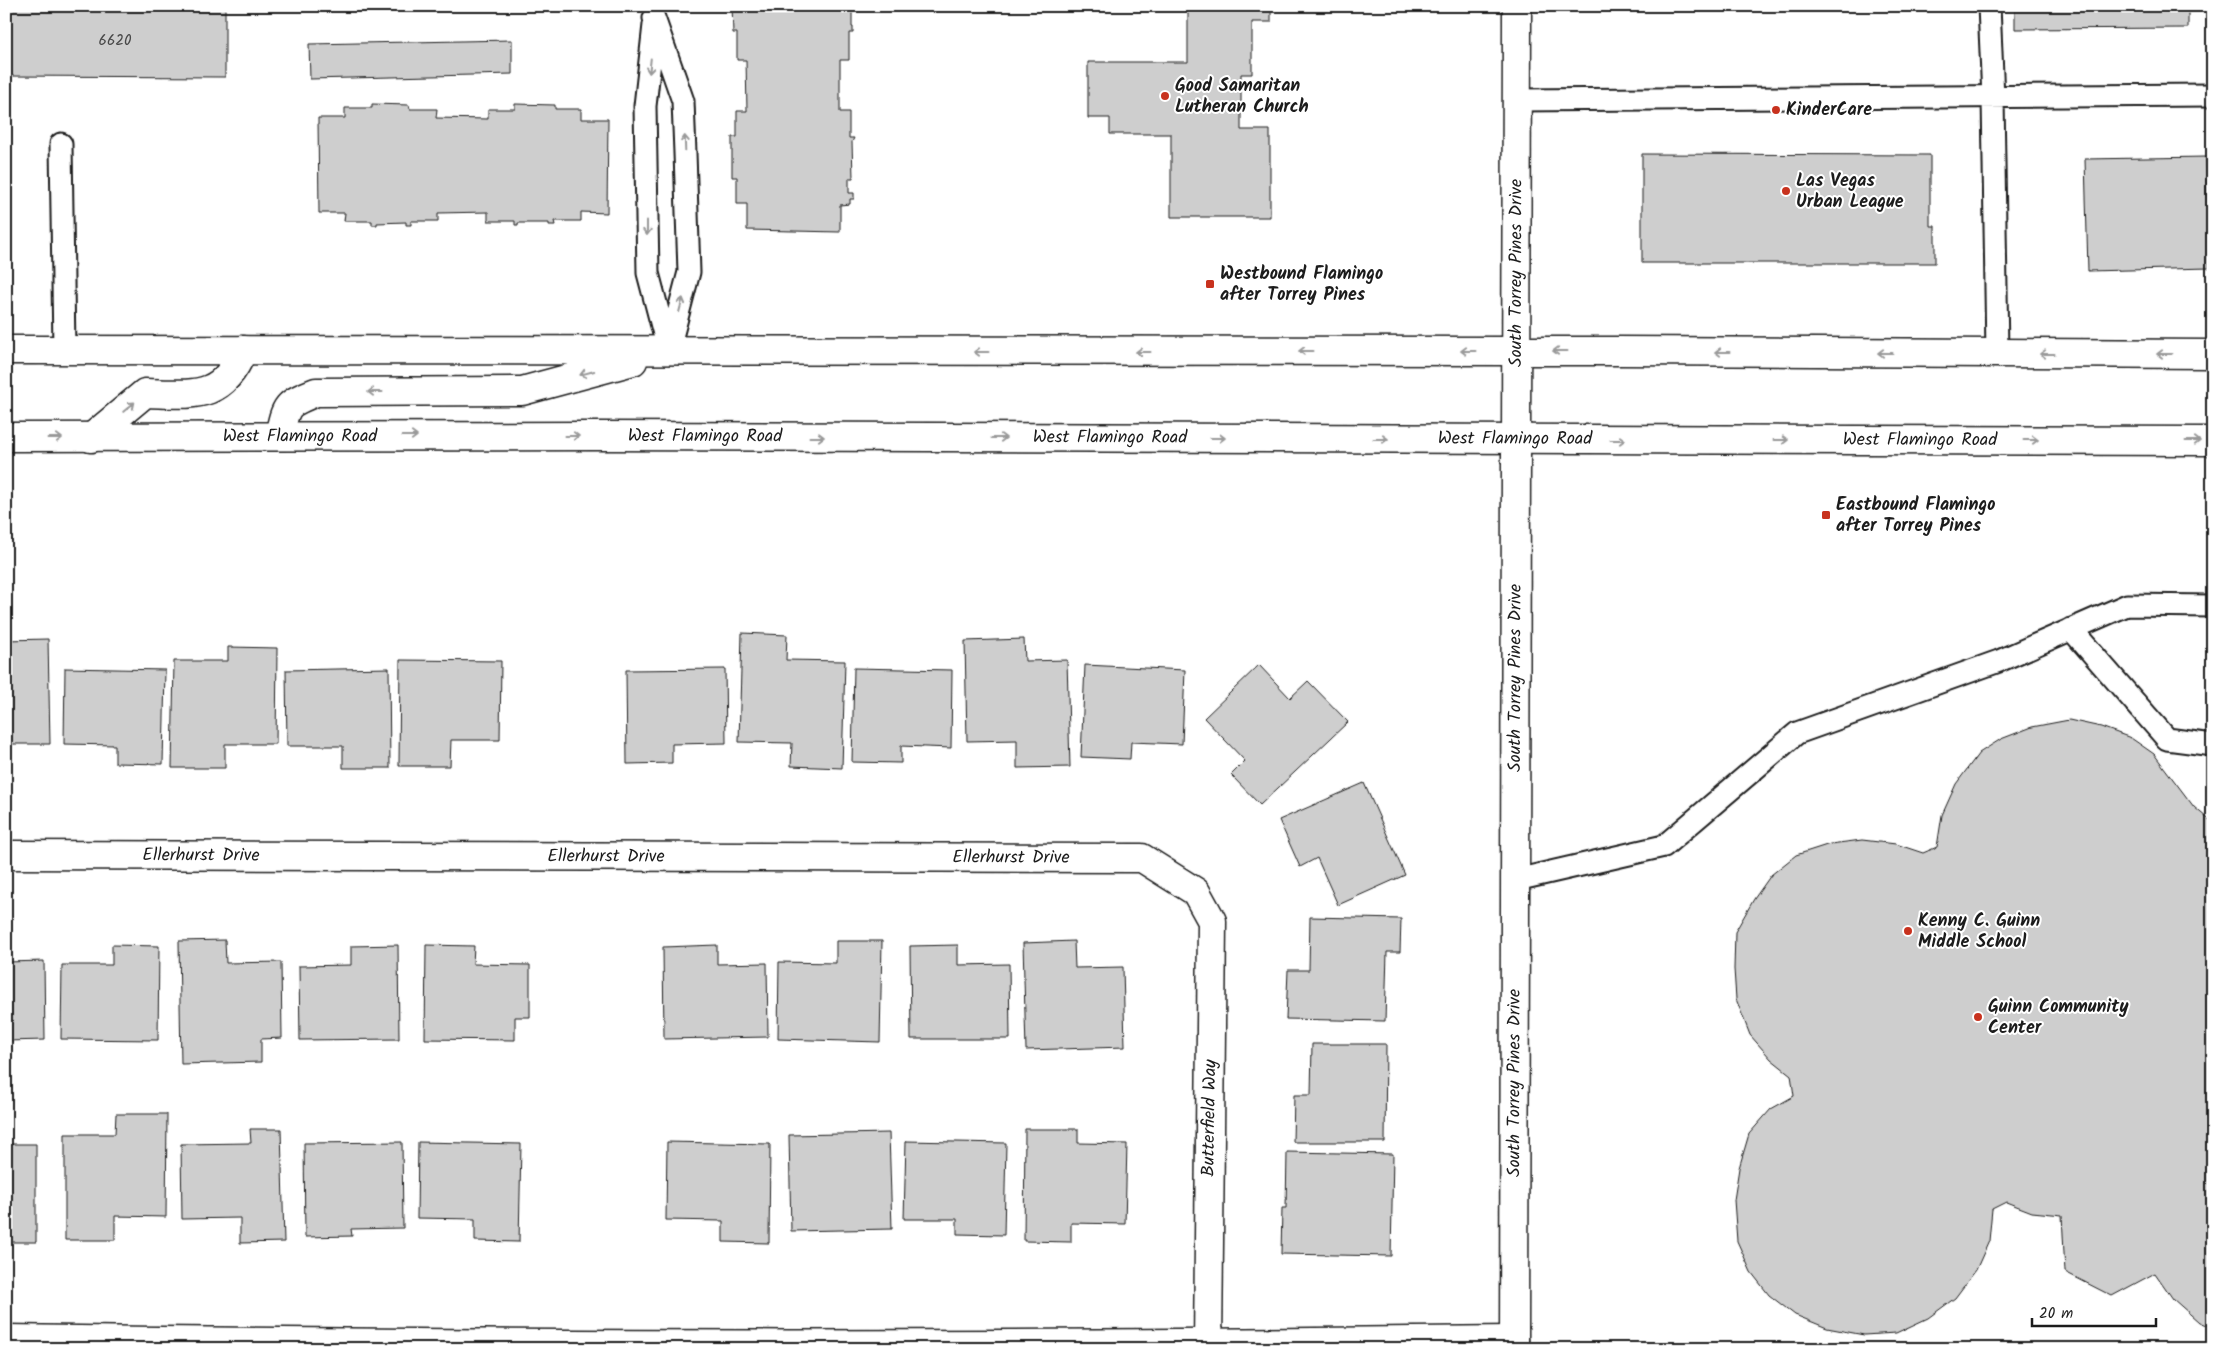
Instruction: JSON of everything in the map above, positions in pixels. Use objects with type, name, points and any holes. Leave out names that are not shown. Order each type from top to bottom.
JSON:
[{"type":"main road","name":"South Torrey Pines Drive","points":[[1514,1344],[1517,6]]},
{"type":"main road","points":[[6,350],[668,352],[1517,351],[2213,354]]},
{"type":"main road","points":[[92,438],[146,393],[196,394],[221,384],[236,368],[243,350]]},
{"type":"main road","points":[[279,436],[284,412],[292,401],[316,392],[522,391],[668,352]]},
{"type":"main road","name":"West Flamingo Road","points":[[6,438],[279,436],[2213,441]]},
{"type":"main road","name":"Ellerhurst Drive","points":[[6,855],[1142,858],[1196,892]]},
{"type":"main road","name":"Butterfield Way","points":[[1196,892],[1212,921],[1208,1346]]},
{"type":"main road","points":[[6,1339],[247,1345],[1208,1346],[1514,1344]]},
{"type":"lane","points":[[1989,6],[1993,98],[1997,353]]},
{"type":"lane","points":[[654,18],[683,101],[690,272],[668,352],[648,273],[646,106],[654,18]]},
{"type":"lane","points":[[1517,100],[2213,95]]},
{"type":"lane","points":[[61,144],[64,350]]},
{"type":"lane","points":[[1516,880],[1664,846],[1797,733],[1999,661],[2127,605],[2213,606]]},
{"type":"lane","points":[[2071,629],[2167,739],[2213,745]]},
{"type":"building","points":[[6,6],[225,6],[225,77],[6,76]]},
{"type":"building","points":[[732,6],[852,6],[853,33],[849,33],[849,60],[840,60],[840,112],[849,112],[849,138],[854,138],[852,142],[853,178],[849,178],[849,193],[854,193],[854,199],[850,199],[850,204],[840,205],[840,232],[747,230],[747,204],[737,204],[737,177],[732,177],[732,137],[737,137],[737,111],[747,111],[746,60],[737,60],[737,33],[733,33]]},
{"type":"building","name":"Good Samaritan Lutheran Church","points":[[1188,6],[1271,6],[1271,22],[1252,22],[1252,74],[1241,74],[1241,130],[1270,130],[1270,217],[1171,217],[1171,134],[1110,134],[1110,118],[1088,118],[1088,62],[1188,62]]},
{"type":"building","points":[[2015,6],[2188,6],[2188,28],[2015,29]]},
{"type":"building","points":[[512,40],[512,74],[310,79],[309,44]]},
{"type":"building","points":[[372,104],[409,105],[410,109],[437,109],[436,118],[488,119],[488,109],[515,109],[515,104],[555,105],[555,109],[581,109],[581,119],[608,119],[607,213],[581,212],[581,221],[554,221],[555,225],[549,225],[549,223],[518,223],[518,225],[515,225],[515,221],[488,221],[488,212],[438,213],[438,221],[411,221],[411,225],[406,225],[406,222],[377,223],[377,225],[372,225],[372,221],[344,221],[345,213],[319,213],[318,118],[345,118],[345,108],[372,108]]},
{"type":"building","name":"Las Vegas Urban League","points":[[1642,154],[1930,155],[1930,226],[1935,226],[1935,263],[1642,263]]},
{"type":"building","points":[[2206,157],[2209,268],[2088,271],[2085,159]]},
{"type":"building","points":[[742,633],[787,635],[786,660],[845,661],[842,768],[791,766],[792,743],[739,742]]},
{"type":"building","points":[[48,639],[50,744],[6,744],[6,640]]},
{"type":"building","points":[[1024,639],[1025,661],[1067,660],[1070,767],[1017,768],[1017,740],[967,741],[965,641]]},
{"type":"building","points":[[228,647],[277,648],[276,744],[225,744],[225,768],[172,768],[174,661],[228,661]]},
{"type":"building","points":[[400,660],[501,661],[500,740],[451,740],[450,766],[399,766]]},
{"type":"building","points":[[1085,665],[1185,670],[1182,744],[1131,742],[1130,759],[1081,757]]},
{"type":"building","points":[[1259,665],[1290,698],[1308,681],[1348,722],[1260,805],[1231,775],[1245,761],[1204,718]]},
{"type":"building","points":[[65,668],[165,670],[163,764],[115,763],[115,745],[64,744]]},
{"type":"building","points":[[389,668],[390,768],[343,768],[343,746],[287,746],[286,670]]},
{"type":"building","points":[[854,668],[952,670],[951,748],[901,746],[901,763],[852,762]]},
{"type":"building","points":[[725,669],[726,743],[672,744],[672,763],[627,764],[626,670]]},
{"type":"building","name":"Guinn Community Center","points":[[2069,720],[2101,727],[2131,738],[2154,754],[2194,807],[2213,823],[2213,1328],[2199,1322],[2173,1299],[2155,1273],[2112,1296],[2065,1272],[2062,1215],[2032,1212],[2006,1202],[1992,1209],[1989,1241],[1976,1270],[1955,1298],[1928,1318],[1896,1333],[1864,1335],[1827,1328],[1795,1315],[1769,1295],[1751,1272],[1737,1241],[1734,1200],[1739,1168],[1749,1134],[1771,1109],[1794,1096],[1791,1075],[1771,1059],[1750,1035],[1736,999],[1734,969],[1735,932],[1754,899],[1771,875],[1796,855],[1830,844],[1862,840],[1896,844],[1923,853],[1937,847],[1942,815],[1956,784],[1979,753],[2001,739],[2032,727]]},
{"type":"building","points":[[1364,783],[1405,875],[1338,905],[1317,858],[1300,867],[1279,820]]},
{"type":"building","points":[[1310,917],[1401,919],[1400,952],[1387,952],[1385,1021],[1286,1019],[1288,970],[1309,970]]},
{"type":"building","points":[[225,940],[226,963],[281,962],[282,1038],[261,1039],[261,1062],[181,1064],[179,941]]},
{"type":"building","points":[[836,941],[882,941],[880,1042],[778,1039],[779,962],[836,963]]},
{"type":"building","points":[[1074,941],[1075,968],[1123,967],[1125,1047],[1026,1050],[1023,943]]},
{"type":"building","points":[[112,945],[159,946],[158,1040],[61,1039],[62,965],[112,965]]},
{"type":"building","points":[[398,945],[399,1039],[300,1040],[299,966],[351,965],[351,946]]},
{"type":"building","points":[[426,945],[474,946],[473,964],[530,965],[530,1017],[515,1017],[515,1040],[425,1039]]},
{"type":"building","points":[[717,945],[717,964],[767,963],[768,1037],[664,1039],[663,947]]},
{"type":"building","points":[[958,945],[958,965],[1009,964],[1010,1039],[911,1039],[910,946]]},
{"type":"building","points":[[44,961],[45,1040],[6,1041],[6,962]]},
{"type":"building","points":[[1312,1044],[1386,1044],[1385,1142],[1293,1142],[1294,1095],[1311,1095]]},
{"type":"building","points":[[116,1114],[167,1114],[166,1217],[115,1216],[115,1240],[65,1240],[65,1134],[115,1134]]},
{"type":"building","points":[[250,1129],[281,1129],[284,1242],[240,1243],[240,1218],[182,1219],[181,1144],[251,1143]]},
{"type":"building","points":[[1025,1129],[1078,1129],[1078,1143],[1127,1144],[1125,1224],[1071,1223],[1071,1242],[1024,1241]]},
{"type":"building","points":[[889,1133],[892,1229],[791,1231],[789,1135]]},
{"type":"building","points":[[906,1141],[1006,1143],[1004,1235],[957,1234],[957,1219],[904,1219]]},
{"type":"building","points":[[402,1142],[403,1228],[351,1229],[352,1236],[305,1237],[304,1143]]},
{"type":"building","points":[[418,1142],[521,1144],[519,1242],[475,1241],[475,1219],[417,1218]]},
{"type":"building","points":[[667,1142],[770,1144],[769,1243],[723,1242],[723,1221],[666,1220]]},
{"type":"building","points":[[6,1144],[36,1144],[36,1242],[6,1242]]},
{"type":"building","points":[[1287,1152],[1393,1154],[1391,1256],[1281,1254],[1282,1208],[1286,1208]]},
{"type":"place","name":"Good Samaritan Lutheran Church","points":[[1165,96]]},
{"type":"place","name":"KinderCare","points":[[1776,110]]},
{"type":"place","name":"Las Vegas Urban League","points":[[1786,191]]},
{"type":"place","name":"Westbound Flamingo after Torrey Pines","points":[[1210,284]]},
{"type":"place","name":"Eastbound Flamingo after Torrey Pines","points":[[1826,515]]},
{"type":"place","name":"Kenny C. Guinn Middle School","points":[[1908,931]]},
{"type":"place","name":"Guinn Community Center","points":[[1978,1017]]}]
